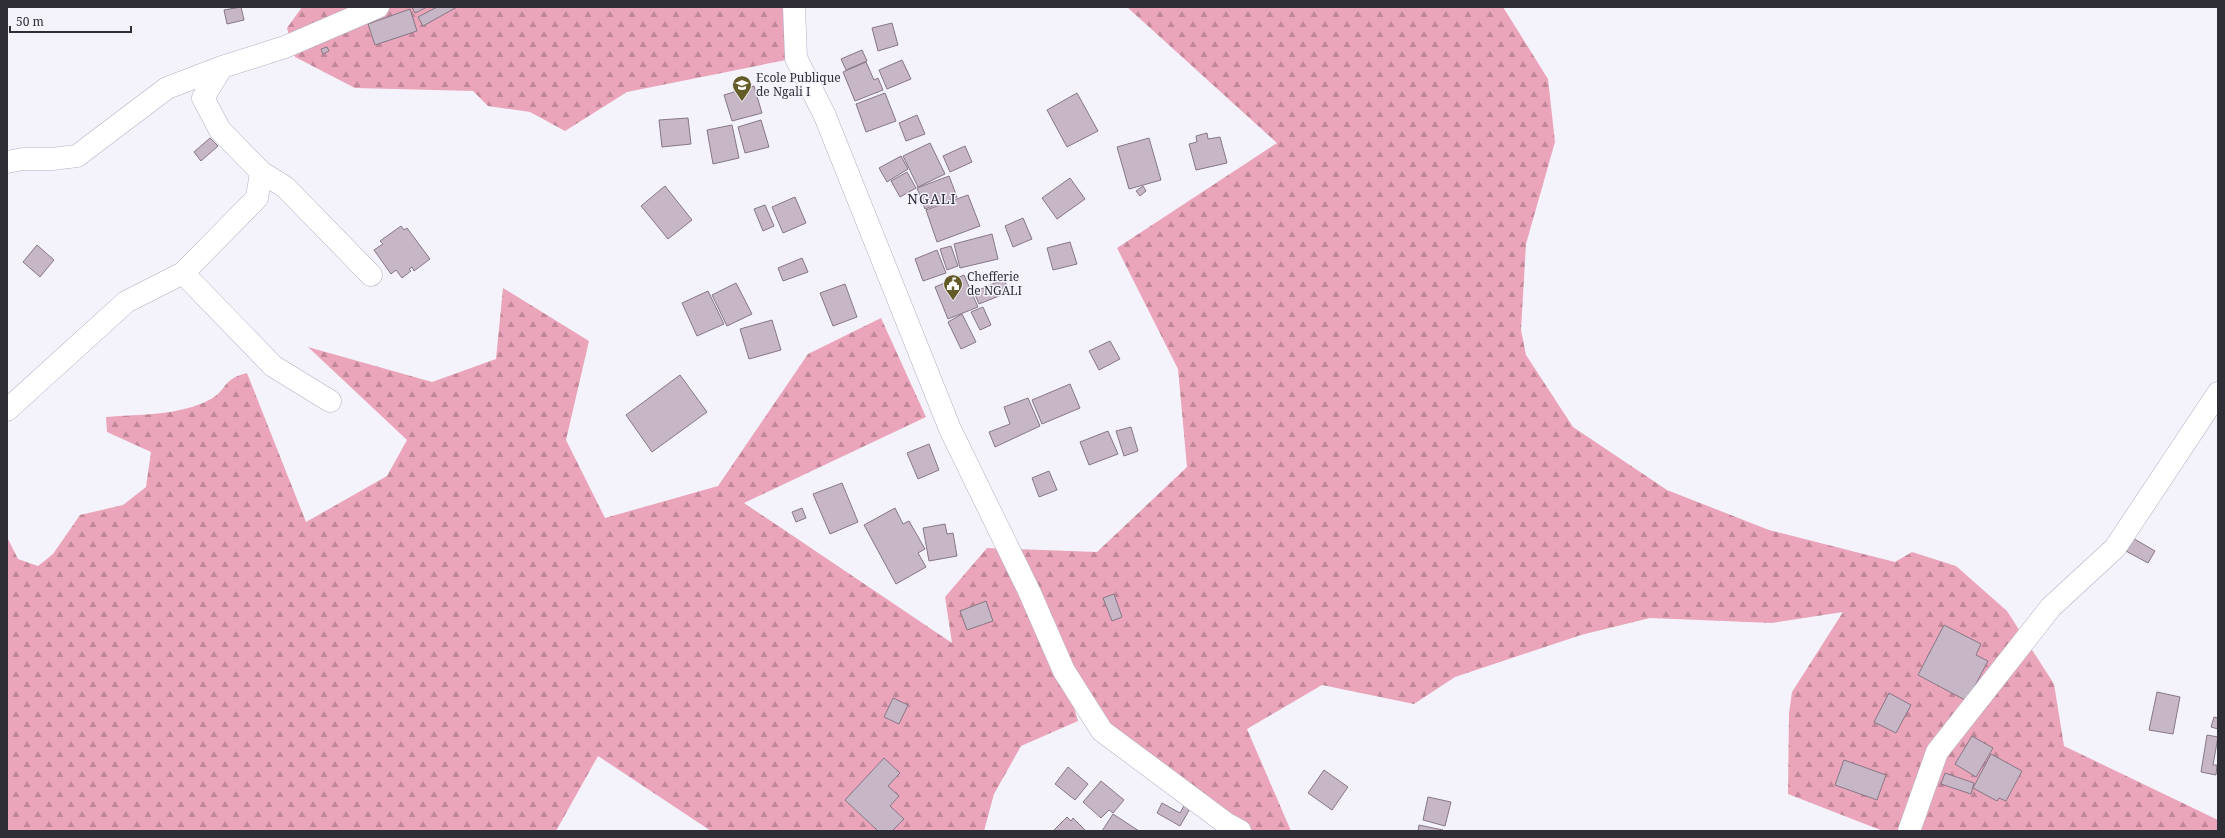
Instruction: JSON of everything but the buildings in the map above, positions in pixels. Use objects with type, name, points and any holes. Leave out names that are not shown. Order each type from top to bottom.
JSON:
[{"type":"street","points":[[7,162],[23,159],[52,159],[77,156],[167,88],[222,67],[285,47],[378,7]]},
{"type":"street","points":[[794,7],[796,58],[825,116],[950,429],[1029,591],[1064,671],[1102,731],[1227,824],[1240,831]]},
{"type":"street","points":[[222,67],[203,98],[220,130],[261,172],[285,188],[371,275]]},
{"type":"street","points":[[7,410],[126,302],[184,273],[257,198],[261,172]]},
{"type":"street","points":[[184,273],[273,366],[330,401]]},
{"type":"street","points":[[1909,831],[1937,752],[2051,607],[2115,548],[2218,393]]},
{"type":"green space","points":[[302,7],[788,7],[796,58],[627,92],[565,131],[530,112],[488,106],[473,91],[355,88],[295,57],[287,28]]},
{"type":"green space","points":[[1127,7],[1503,7],[1548,79],[1555,142],[1526,244],[1521,330],[1526,355],[1573,427],[1667,490],[1769,530],[1895,562],[1912,552],[1956,566],[2007,611],[2054,684],[2064,746],[2218,820],[2218,831],[1883,831],[1788,794],[1789,713],[1792,692],[1843,612],[1772,623],[1650,618],[1581,635],[1455,677],[1414,704],[1322,685],[1247,729],[1291,831],[1240,831],[1102,731],[1065,677],[1078,721],[1021,746],[994,794],[984,831],[711,831],[598,756],[556,831],[7,831],[7,537],[18,559],[38,566],[53,554],[80,515],[123,505],[146,487],[151,452],[107,432],[106,417],[160,413],[186,409],[199,405],[211,399],[220,392],[233,378],[247,373],[306,522],[387,476],[407,440],[308,347],[432,382],[496,359],[503,288],[589,341],[566,440],[605,518],[718,486],[808,354],[881,318],[926,417],[744,503],[952,643],[945,597],[987,548],[1097,552],[1187,467],[1178,369],[1117,248],[1277,143]]},
{"type":"place","name":"Ecole Publique de Ngali I","points":[[742,102]]},
{"type":"place","name":"Chefferie de NGALI","points":[[953,301]]},
{"type":"district","name":"NGALI","points":[[932,199]]}]
